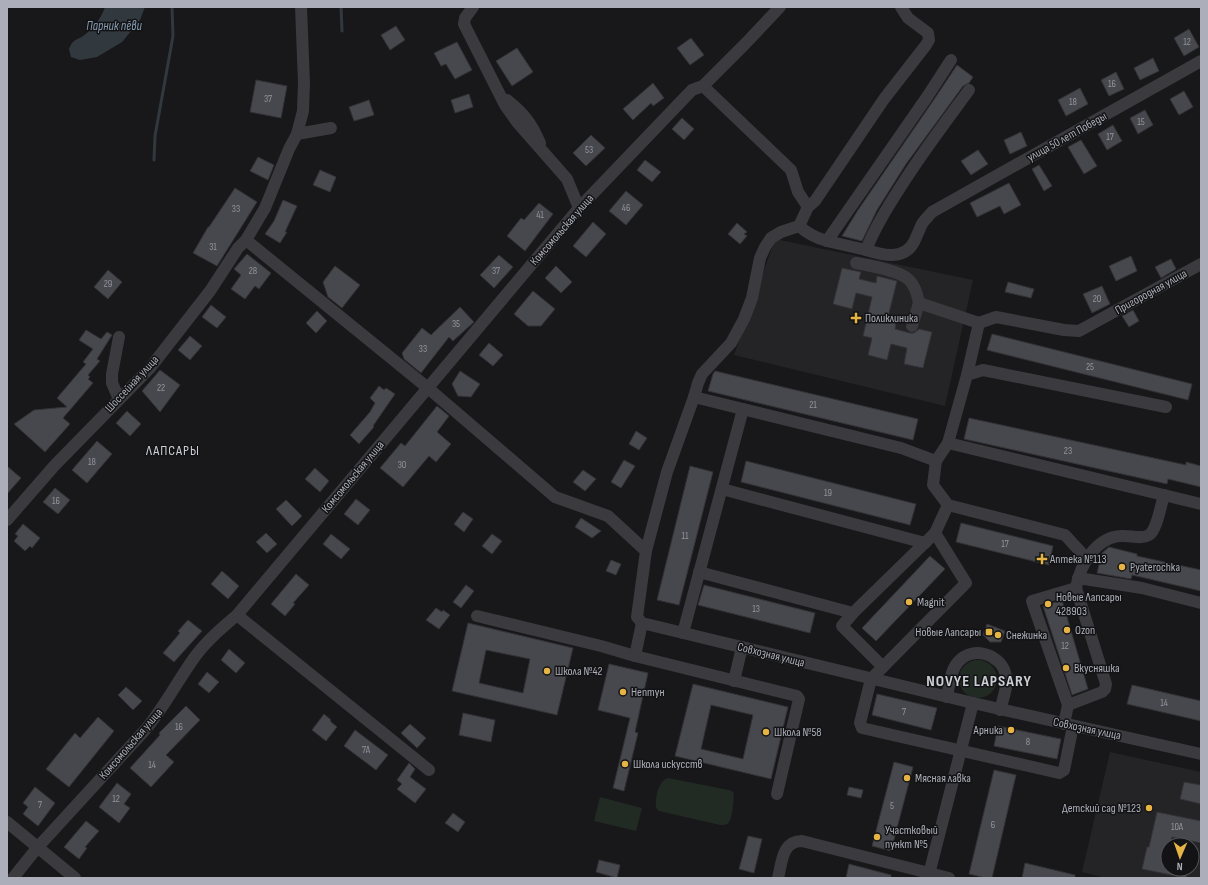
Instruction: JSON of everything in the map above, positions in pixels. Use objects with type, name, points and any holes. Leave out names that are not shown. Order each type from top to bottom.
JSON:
[{"type":"street","name":"Шоссейная улица","points":[[7,520],[55,465],[150,368],[210,291],[238,248],[246,240],[265,208],[289,148],[297,134],[302,111],[304,83],[301,7]]},
{"type":"street","points":[[474,7],[465,18],[464,24],[498,92],[517,122],[567,179],[579,208]]},
{"type":"street","name":"Комсомольская улица","points":[[13,878],[37,848],[146,729],[160,711],[194,657],[213,636],[237,615],[579,208],[692,90],[703,86],[780,7]]},
{"type":"street","points":[[635,656],[642,623],[637,617],[646,551],[666,472],[698,383],[702,374],[732,343],[744,319],[752,298],[760,258],[771,238],[781,232],[800,226],[808,207],[816,201],[884,99],[929,40],[928,33],[908,18],[901,7]]},
{"type":"street","points":[[827,241],[951,60]]},
{"type":"street","name":"улица 50 лет Победы","points":[[866,250],[891,256],[902,253],[910,248],[922,223],[932,212],[1201,61]]},
{"type":"street","points":[[703,86],[791,170],[798,192],[808,207]]},
{"type":"street","points":[[800,226],[807,233],[815,237],[866,250],[874,230],[893,198],[969,90]]},
{"type":"street","points":[[297,134],[331,128]]},
{"type":"street","points":[[246,240],[428,388],[554,497],[608,516],[646,551]]},
{"type":"street","points":[[856,263],[900,274],[909,280],[916,292],[919,303],[912,326]]},
{"type":"street","name":"Пригородная улица","points":[[979,323],[996,317],[1064,330],[1079,331],[1201,264]]},
{"type":"street","points":[[919,303],[979,323],[967,375],[948,443],[936,461],[933,485],[948,505],[1065,535],[1087,559]]},
{"type":"street","points":[[119,337],[112,374],[112,382],[119,399]]},
{"type":"street","points":[[967,375],[983,370],[1166,407]]},
{"type":"street","points":[[694,397],[901,448],[936,461]]},
{"type":"street","points":[[683,633],[743,409]]},
{"type":"street","points":[[948,443],[1201,504]]},
{"type":"street","points":[[722,489],[925,543]]},
{"type":"street","points":[[1068,705],[1102,692],[1106,689],[1106,684],[1077,583],[1087,559],[1100,543],[1112,537],[1142,537],[1149,535],[1154,530],[1164,495]]},
{"type":"street","points":[[883,667],[842,626],[853,613],[935,533],[948,505]]},
{"type":"street","points":[[935,533],[966,583],[872,679],[860,723],[862,728],[1059,773],[1064,770],[1069,725],[1068,705],[1032,601],[1077,583],[1142,588],[1201,603]]},
{"type":"street","points":[[699,572],[853,613]]},
{"type":"street","points":[[237,615],[429,770]]},
{"type":"street","points":[[477,616],[797,696],[799,699],[777,794]]},
{"type":"street","name":"Совхозная улица","points":[[642,623],[1000,710],[1201,754]]},
{"type":"street","points":[[734,681],[742,647]]},
{"type":"street","points":[[947,697],[951,676],[958,662],[966,656],[976,653],[986,654],[996,659],[1003,666],[1006,677],[1006,688],[1000,710]]},
{"type":"street","points":[[928,875],[973,703]]},
{"type":"street","points":[[7,822],[75,878]]},
{"type":"street","points":[[778,878],[785,851],[789,844],[795,841],[802,841],[928,875],[948,878]]},
{"type":"shaded area","name":"Поликлиника","points":[[775,239],[973,280],[945,406],[734,355]]},
{"type":"shaded area","points":[[974,660],[982,660],[992,665],[996,672],[996,686],[992,693],[982,698],[974,698],[964,693],[962,690],[959,683],[959,675],[964,665],[967,663]]},
{"type":"shaded area","name":"Детский сад №123","points":[[1110,752],[1201,772],[1201,878],[1106,878],[1082,872]]},
{"type":"shaded area","points":[[668,778],[733,792],[733,807],[729,822],[720,825],[659,811],[656,808],[658,790],[662,783]]},
{"type":"shaded area","points":[[600,797],[642,808],[636,831],[594,821]]},
{"type":"water","name":"Парник пӗви","points":[[105,7],[145,7],[140,20],[122,42],[97,57],[80,60],[71,57],[69,49],[71,45],[93,28]]},
{"type":"building","points":[[396,26],[405,40],[390,50],[381,35]]},
{"type":"building","points":[[1189,29],[1199,47],[1184,56],[1174,38]]},
{"type":"building","points":[[691,38],[704,55],[690,65],[677,48]]},
{"type":"building","points":[[457,42],[472,70],[455,79],[446,64],[441,66],[434,53]]},
{"type":"building","points":[[517,48],[533,72],[512,86],[496,61]]},
{"type":"building","points":[[1153,58],[1159,71],[1140,80],[1134,68]]},
{"type":"building","points":[[957,65],[973,77],[969,83],[963,86],[906,164],[877,210],[862,241],[842,236],[858,210]]},
{"type":"building","points":[[1116,72],[1124,89],[1109,96],[1101,80]]},
{"type":"building","points":[[256,80],[287,86],[281,118],[250,112]]},
{"type":"building","points":[[653,83],[664,98],[653,106],[651,103],[633,120],[623,109]]},
{"type":"building","points":[[1080,88],[1088,104],[1066,116],[1058,100]]},
{"type":"building","points":[[1184,91],[1193,107],[1179,115],[1170,99]]},
{"type":"building","points":[[469,94],[473,107],[455,113],[451,100]]},
{"type":"building","points":[[369,100],[374,115],[354,121],[349,107]]},
{"type":"building","points":[[1145,110],[1153,125],[1138,134],[1130,118]]},
{"type":"building","points":[[682,118],[694,129],[684,140],[672,129]]},
{"type":"building","points":[[1113,125],[1122,141],[1107,150],[1098,134]]},
{"type":"building","points":[[1021,132],[1027,146],[1010,154],[1004,140]]},
{"type":"building","points":[[591,135],[605,148],[586,166],[573,153]]},
{"type":"building","points":[[1081,140],[1097,166],[1084,174],[1068,147]]},
{"type":"building","points":[[978,150],[988,164],[971,175],[961,161]]},
{"type":"building","points":[[258,157],[274,165],[268,180],[250,171]]},
{"type":"building","points":[[645,160],[661,172],[652,182],[637,170]]},
{"type":"building","points":[[1039,165],[1052,186],[1044,191],[1032,169]]},
{"type":"building","points":[[320,170],[336,177],[330,192],[313,185]]},
{"type":"building","points":[[1009,183],[1021,205],[1004,214],[1000,206],[977,217],[970,203]]},
{"type":"building","points":[[235,188],[257,202],[217,266],[193,253],[208,227]]},
{"type":"building","points":[[626,191],[643,205],[626,225],[609,211]]},
{"type":"building","points":[[283,200],[297,206],[285,232],[287,232],[280,243],[265,234],[274,221]]},
{"type":"building","points":[[539,203],[553,214],[525,251],[507,236],[521,218],[524,220]]},
{"type":"building","points":[[593,222],[606,234],[586,257],[573,246]]},
{"type":"building","points":[[737,223],[747,232],[744,234],[747,236],[740,244],[728,234]]},
{"type":"building","points":[[247,254],[271,273],[259,289],[255,286],[245,299],[231,289],[241,275],[234,269]]},
{"type":"building","points":[[499,255],[513,267],[494,288],[480,275]]},
{"type":"building","points":[[1131,256],[1137,271],[1116,281],[1109,266]]},
{"type":"building","points":[[1171,259],[1176,269],[1161,278],[1155,267]]},
{"type":"building","points":[[335,266],[360,285],[342,308],[328,297],[323,282]]},
{"type":"building","points":[[556,266],[572,282],[561,293],[545,278]]},
{"type":"building","points":[[842,268],[861,272],[859,279],[876,283],[877,276],[897,281],[887,321],[896,323],[895,329],[910,333],[914,333],[919,329],[932,332],[923,368],[904,364],[907,348],[891,344],[887,360],[868,355],[872,338],[863,336],[872,297],[856,293],[852,309],[833,304]]},
{"type":"building","points":[[108,270],[122,282],[108,299],[94,287]]},
{"type":"building","points":[[1008,282],[1034,289],[1031,298],[1005,292]]},
{"type":"building","points":[[1102,286],[1110,304],[1092,313],[1083,294]]},
{"type":"building","points":[[533,291],[555,309],[541,326],[528,326],[514,314]]},
{"type":"building","points":[[211,305],[226,317],[217,328],[202,317]]},
{"type":"building","points":[[460,307],[474,322],[453,341],[449,337],[421,373],[404,359],[402,353],[422,328],[431,335]]},
{"type":"building","points":[[1133,310],[1139,321],[1129,327],[1122,316]]},
{"type":"building","points":[[317,311],[327,321],[316,333],[306,323]]},
{"type":"building","points":[[86,330],[101,339],[107,332],[112,335],[97,359],[100,361],[88,375],[90,377],[88,379],[93,383],[63,418],[70,424],[45,452],[14,424],[34,410],[67,407],[57,398],[86,364],[83,362],[93,349],[79,340]]},
{"type":"building","points":[[992,334],[1192,384],[1188,400],[987,350]]},
{"type":"building","points":[[190,336],[202,346],[190,360],[178,350]]},
{"type":"building","points":[[489,343],[503,355],[493,366],[479,355]]},
{"type":"building","points":[[160,370],[180,385],[160,412],[142,391]]},
{"type":"building","points":[[460,371],[480,384],[471,397],[458,396],[452,384]]},
{"type":"building","points":[[715,371],[918,419],[913,440],[708,391]]},
{"type":"building","points":[[379,386],[384,390],[386,388],[395,394],[373,426],[374,427],[359,444],[350,435],[370,412],[375,403],[370,398]]},
{"type":"building","points":[[437,406],[449,416],[437,432],[451,444],[436,462],[429,456],[403,487],[380,468],[401,443],[405,446]]},
{"type":"building","points":[[127,411],[141,424],[130,436],[116,423]]},
{"type":"building","points":[[969,418],[1186,465],[1186,462],[1201,466],[1201,487],[1168,479],[1167,484],[964,439]]},
{"type":"building","points":[[636,431],[647,438],[639,450],[629,444]]},
{"type":"building","points":[[97,441],[112,454],[87,483],[72,470]]},
{"type":"building","points":[[624,460],[635,466],[621,488],[611,482]]},
{"type":"building","points":[[746,461],[916,504],[910,525],[741,482]]},
{"type":"building","points":[[7,466],[21,478],[7,494]]},
{"type":"building","points":[[690,466],[713,472],[679,605],[657,600]]},
{"type":"building","points":[[315,468],[329,481],[320,492],[305,479]]},
{"type":"building","points":[[583,470],[596,479],[585,491],[573,482]]},
{"type":"building","points":[[55,488],[70,500],[58,514],[43,502]]},
{"type":"building","points":[[356,499],[370,510],[358,525],[344,514]]},
{"type":"building","points":[[286,500],[302,516],[292,526],[276,509]]},
{"type":"building","points":[[463,512],[473,519],[464,532],[454,524]]},
{"type":"building","points":[[581,518],[601,531],[592,538],[575,527]]},
{"type":"building","points":[[961,523],[1053,546],[1049,565],[956,542]]},
{"type":"building","points":[[23,524],[40,538],[32,548],[30,546],[25,551],[14,541],[18,536],[15,534]]},
{"type":"building","points":[[266,533],[277,544],[267,553],[256,542]]},
{"type":"building","points":[[331,534],[350,549],[341,559],[323,544]]},
{"type":"building","points":[[492,534],[502,541],[492,554],[482,546]]},
{"type":"building","points":[[1109,547],[1137,554],[1137,556],[1201,570],[1201,591],[1132,575],[1131,579],[1097,573],[1102,553]]},
{"type":"building","points":[[930,556],[945,569],[876,641],[862,628]]},
{"type":"building","points":[[611,560],[621,564],[616,575],[606,571]]},
{"type":"building","points":[[222,571],[239,586],[228,599],[211,584]]},
{"type":"building","points":[[296,574],[309,585],[293,603],[295,604],[285,616],[271,604]]},
{"type":"building","points":[[466,585],[474,591],[461,608],[453,602]]},
{"type":"building","points":[[704,585],[815,613],[810,633],[698,605]]},
{"type":"building","points":[[1062,600],[1088,689],[1072,695],[1043,606]]},
{"type":"building","points":[[436,608],[442,612],[443,610],[450,615],[439,629],[426,620]]},
{"type":"building","points":[[188,620],[202,631],[174,662],[163,653],[180,633],[178,631]]},
{"type":"building","name":"Школа №42","points":[[468,623],[573,648],[557,715],[452,691]],"holes":[[[486,650],[530,659],[523,693],[479,683]]]},
{"type":"building","points":[[987,624],[1005,631],[1001,642],[990,642],[983,635]]},
{"type":"building","points":[[229,649],[245,663],[236,673],[221,660]]},
{"type":"building","name":"Нептун","points":[[609,664],[648,673],[635,732],[638,733],[624,791],[613,788],[630,718],[598,710]]},
{"type":"building","points":[[207,672],[219,682],[209,693],[198,684]]},
{"type":"building","name":"Школа №58","points":[[693,684],[788,707],[771,779],[675,756]],"holes":[[[711,705],[753,715],[743,759],[701,749]]]},
{"type":"building","points":[[1132,685],[1201,701],[1201,721],[1127,704]]},
{"type":"building","points":[[126,687],[142,701],[133,710],[118,695]]},
{"type":"building","points":[[877,694],[937,708],[931,730],[872,715]]},
{"type":"building","points":[[186,706],[200,720],[166,755],[174,762],[151,787],[130,768],[160,735],[159,733]]},
{"type":"building","points":[[463,713],[495,720],[491,742],[459,735]]},
{"type":"building","points":[[324,714],[337,727],[326,741],[312,730]]},
{"type":"building","points":[[98,717],[114,731],[69,787],[46,769],[75,733],[80,738]]},
{"type":"building","points":[[410,724],[426,738],[417,748],[401,733]]},
{"type":"building","points":[[998,726],[1061,739],[1057,759],[994,746]]},
{"type":"building","points":[[355,730],[388,755],[376,770],[344,746]]},
{"type":"building","points":[[894,762],[913,767],[891,851],[872,846]]},
{"type":"building","points":[[409,763],[415,769],[410,777],[426,789],[415,803],[397,789],[402,784],[397,780]]},
{"type":"building","points":[[994,770],[1016,775],[992,878],[986,878],[969,874]]},
{"type":"building","points":[[1184,782],[1201,785],[1201,804],[1180,799]]},
{"type":"building","points":[[117,783],[131,794],[124,804],[130,808],[119,823],[99,807]]},
{"type":"building","points":[[35,787],[55,803],[38,826],[23,814],[28,807],[23,803]]},
{"type":"building","points":[[849,787],[863,790],[861,798],[847,795]]},
{"type":"building","points":[[1157,812],[1201,821],[1201,843],[1200,837],[1160,837],[1160,873],[1142,869],[1147,847],[1149,847]]},
{"type":"building","points":[[453,813],[465,822],[458,832],[445,823]]},
{"type":"building","points":[[86,821],[99,831],[85,847],[87,848],[79,859],[64,847]]},
{"type":"building","points":[[748,836],[762,839],[754,873],[739,869]]},
{"type":"building","points":[[599,860],[620,865],[617,878],[596,872]]},
{"type":"building","points":[[1025,863],[1075,875],[1075,878],[1022,878]]},
{"type":"building","points":[[849,864],[891,875],[891,878],[846,878]]},
{"type":"waterway","points":[[154,160],[155,136],[173,36],[172,7]]},
{"type":"waterway","points":[[341,7],[342,31]]},
{"type":"place","name":"Поликлиника","points":[[856,318]]},
{"type":"place","name":"Аптека №113","points":[[1042,559]]},
{"type":"place","name":"Pyaterochka","points":[[1122,567]]},
{"type":"place","name":"Magnit","points":[[909,602]]},
{"type":"place","name":"Новые Лапсары 428903","points":[[1048,604]]},
{"type":"place","name":"Ozon","points":[[1067,630]]},
{"type":"place","name":"Новые Лапсары","points":[[989,632]]},
{"type":"place","name":"Снежинка","points":[[998,635]]},
{"type":"place","name":"Вкусняшка","points":[[1066,668]]},
{"type":"place","name":"Школа №42","points":[[547,671]]},
{"type":"place","name":"Нептун","points":[[623,692]]},
{"type":"place","name":"Арника","points":[[1011,730]]},
{"type":"place","name":"Школа №58","points":[[766,732]]},
{"type":"place","name":"Школа искусств","points":[[625,764]]},
{"type":"place","name":"Мясная лавка","points":[[907,778]]},
{"type":"place","name":"Детский сад №123","points":[[1149,808]]},
{"type":"place","name":"Участковый пункт №5","points":[[877,837]]},
{"type":"district","name":"ЛАПСАРЫ","points":[[173,450]]},
{"type":"district","name":"NOVYE LAPSARY","points":[[979,681]]}]
